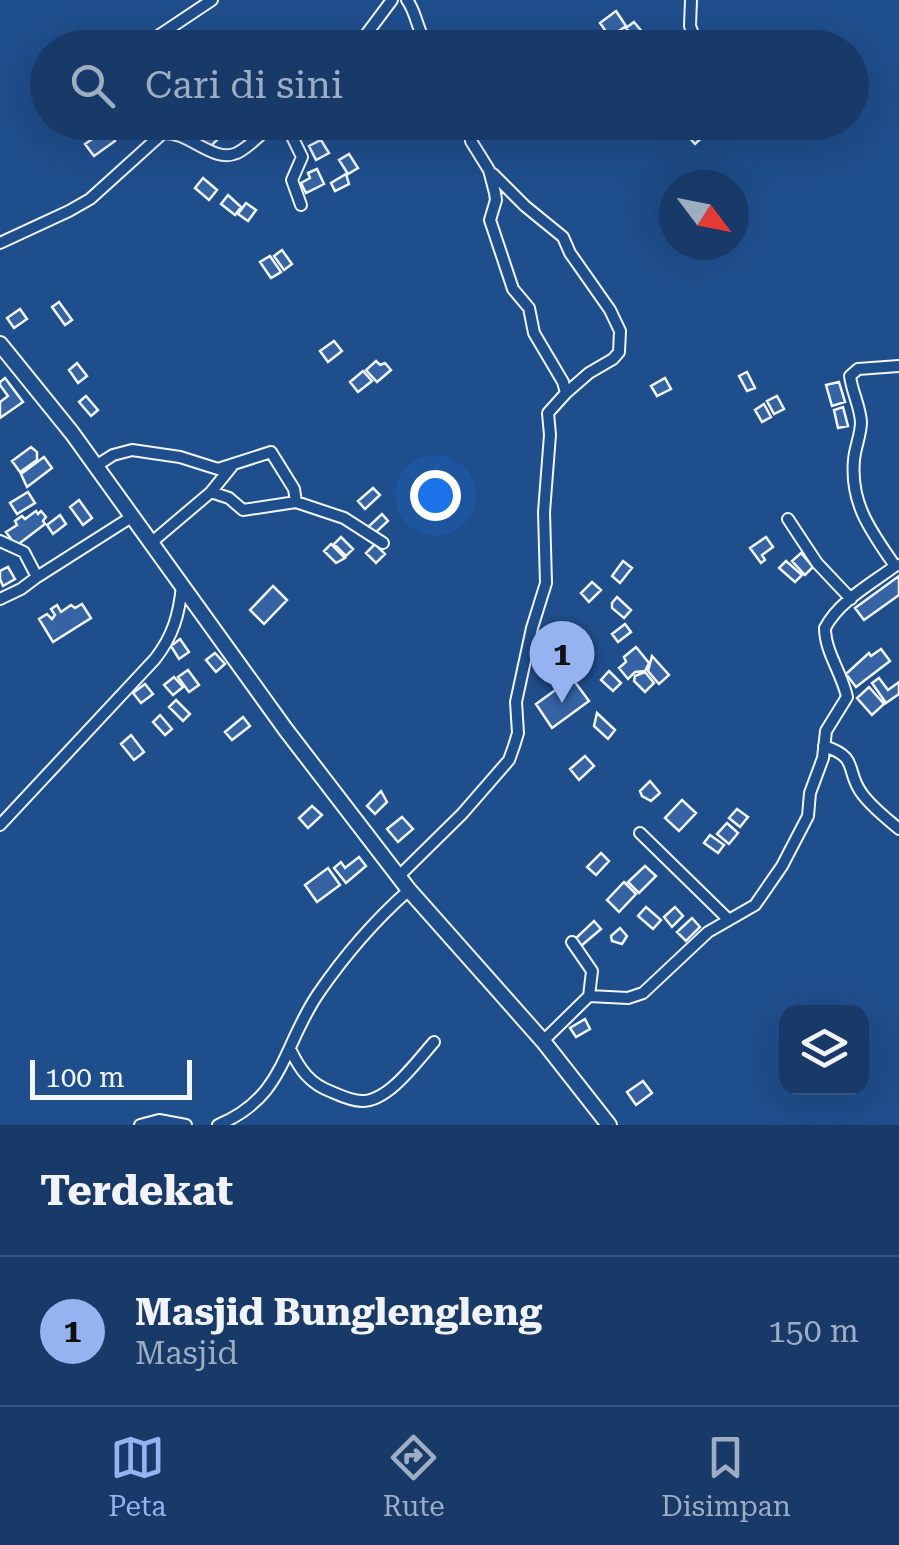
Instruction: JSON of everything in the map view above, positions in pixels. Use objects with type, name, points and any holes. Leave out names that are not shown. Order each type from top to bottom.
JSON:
[{"type":"street","points":[[167,30],[212,0]]},
{"type":"street","points":[[370,30],[392,0]]},
{"type":"street","points":[[407,0],[419,30]]},
{"type":"street","points":[[692,0],[692,30]]},
{"type":"street","points":[[0,243],[90,199],[154,140]]},
{"type":"street","points":[[191,140],[205,150],[226,156],[252,140]]},
{"type":"street","points":[[294,140],[302,157],[292,180],[302,205]]},
{"type":"street","points":[[399,876],[462,814],[509,760],[518,733],[516,702],[546,583],[548,412],[566,392],[619,352],[620,331],[563,237],[488,170],[470,140]]},
{"type":"street","points":[[488,170],[496,200],[490,220],[513,290],[528,308],[534,333],[566,392]]},
{"type":"street","points":[[0,344],[96,466],[311,764],[409,890],[543,1042],[610,1125]]},
{"type":"street","points":[[590,996],[628,998],[643,993],[694,943],[755,905],[782,866],[808,816],[810,793],[823,758],[828,726],[847,696],[825,628],[851,599],[897,566],[865,519],[853,487],[861,423],[850,376],[858,369],[899,366]]},
{"type":"street","points":[[96,466],[112,455],[132,450],[180,457],[210,468],[224,468],[269,452],[294,489],[296,502]]},
{"type":"street","points":[[152,542],[211,492],[232,465]]},
{"type":"street","points":[[211,492],[229,498],[244,510],[296,502],[344,518],[383,543]]},
{"type":"street","points":[[0,599],[133,516]]},
{"type":"street","points":[[788,520],[816,563],[851,599]]},
{"type":"street","points":[[0,541],[24,552],[37,577]]},
{"type":"street","points":[[0,825],[155,659],[179,616],[182,586]]},
{"type":"street","points":[[824,746],[845,756],[861,792],[899,829]]},
{"type":"street","points":[[640,833],[728,920]]},
{"type":"street","points":[[218,1125],[254,1105],[272,1086],[316,996],[381,914],[409,890]]},
{"type":"street","points":[[543,1042],[590,996],[592,971],[572,942]]},
{"type":"street","points":[[290,1049],[302,1072],[313,1082],[361,1101],[388,1091],[434,1042]]},
{"type":"street","points":[[140,1125],[159,1120],[186,1125]]},
{"type":"building","points":[[616,11],[626,26],[605,30],[600,23]]},
{"type":"building","points":[[634,22],[641,30],[628,30]]},
{"type":"building","points":[[91,140],[115,141],[94,156],[85,144]]},
{"type":"building","points":[[321,140],[329,153],[316,160],[309,146]]},
{"type":"building","points":[[349,154],[358,168],[348,174],[339,160]]},
{"type":"building","points":[[317,169],[324,184],[306,193],[301,183]]},
{"type":"building","points":[[346,174],[349,184],[335,191],[331,183]]},
{"type":"building","points":[[203,178],[217,190],[209,200],[195,188]]},
{"type":"building","points":[[228,195],[241,207],[235,215],[221,204]]},
{"type":"building","points":[[246,203],[256,210],[248,221],[238,214]]},
{"type":"building","points":[[282,250],[292,264],[284,270],[274,256]]},
{"type":"building","points":[[270,256],[281,272],[271,278],[260,262]]},
{"type":"building","points":[[59,302],[72,320],[65,325],[52,307]]},
{"type":"building","points":[[20,309],[27,319],[14,328],[7,318]]},
{"type":"building","points":[[334,341],[342,351],[328,362],[320,351]]},
{"type":"building","points":[[376,361],[391,370],[377,382],[366,370]]},
{"type":"building","points":[[77,363],[87,376],[78,383],[69,370]]},
{"type":"building","points":[[363,371],[372,381],[358,392],[350,382]]},
{"type":"building","points":[[747,372],[755,388],[747,391],[739,376]]},
{"type":"building","points":[[5,378],[23,402],[0,418],[0,402],[8,396],[0,385]]},
{"type":"building","points":[[665,378],[671,389],[657,396],[651,386]]},
{"type":"building","points":[[839,382],[845,402],[832,406],[826,385]]},
{"type":"building","points":[[86,396],[98,410],[91,416],[79,402]]},
{"type":"building","points":[[777,396],[784,409],[774,414],[767,401]]},
{"type":"building","points":[[764,404],[771,417],[762,422],[755,410]]},
{"type":"building","points":[[843,407],[848,426],[838,428],[834,410]]},
{"type":"building","points":[[31,447],[37,452],[37,460],[20,472],[12,461]]},
{"type":"building","points":[[44,457],[52,468],[27,487],[21,474]]},
{"type":"building","points":[[373,488],[380,495],[365,509],[358,501]]},
{"type":"building","points":[[28,492],[35,503],[17,514],[10,503]]},
{"type":"building","points":[[79,500],[92,518],[83,525],[70,507]]},
{"type":"building","points":[[36,511],[46,517],[45,524],[16,546],[6,532],[22,516],[25,519]]},
{"type":"building","points":[[382,514],[388,521],[374,534],[368,527]]},
{"type":"building","points":[[60,515],[66,524],[53,534],[47,525]]},
{"type":"building","points":[[341,537],[353,549],[346,556],[334,544]]},
{"type":"building","points":[[766,537],[773,547],[762,555],[765,560],[761,563],[750,548]]},
{"type":"building","points":[[331,544],[345,558],[336,563],[324,551]]},
{"type":"building","points":[[375,544],[385,554],[376,563],[366,553]]},
{"type":"building","points":[[801,553],[813,567],[805,575],[792,561]]},
{"type":"building","points":[[623,561],[632,568],[620,583],[612,576]]},
{"type":"building","points":[[786,561],[802,575],[795,582],[779,568]]},
{"type":"building","points":[[8,567],[15,579],[3,586],[0,571]]},
{"type":"building","points":[[899,576],[899,595],[864,620],[855,608]]},
{"type":"building","points":[[592,582],[601,590],[589,602],[581,593]]},
{"type":"building","points":[[273,586],[287,600],[264,624],[250,610]]},
{"type":"building","points":[[617,597],[631,610],[624,618],[612,608]]},
{"type":"building","points":[[82,604],[91,618],[53,642],[39,619],[47,614],[52,619],[55,615],[51,609],[57,605],[61,612]]},
{"type":"building","points":[[625,624],[631,632],[618,642],[612,634]]},
{"type":"building","points":[[180,639],[189,652],[179,659],[171,646]]},
{"type":"building","points":[[636,647],[649,663],[645,671],[635,672],[628,679],[619,668],[626,662],[624,657]]},
{"type":"building","points":[[881,649],[890,661],[856,687],[846,674],[869,653],[871,656]]},
{"type":"building","points":[[215,653],[225,664],[216,672],[206,660]]},
{"type":"building","points":[[652,656],[669,675],[659,684],[648,671]]},
{"type":"building","points":[[188,670],[199,685],[189,692],[178,677]]},
{"type":"building","points":[[609,671],[621,683],[613,691],[601,680]]},
{"type":"building","points":[[645,672],[654,683],[645,692],[634,681],[635,676]]},
{"type":"building","points":[[174,677],[183,687],[173,695],[164,685]]},
{"type":"building","points":[[572,678],[589,701],[552,728],[536,704]]},
{"type":"building","points":[[879,678],[888,690],[899,682],[899,694],[886,703],[872,683]]},
{"type":"building","points":[[145,684],[153,694],[141,703],[133,693]]},
{"type":"building","points":[[869,687],[884,704],[872,715],[857,698]]},
{"type":"building","points":[[176,700],[190,714],[183,721],[169,707]]},
{"type":"building","points":[[597,713],[615,730],[608,739],[594,726]]},
{"type":"building","points":[[160,715],[172,729],[165,735],[153,722]]},
{"type":"building","points":[[243,717],[250,726],[232,740],[225,732]]},
{"type":"building","points":[[131,735],[144,752],[134,760],[121,744]]},
{"type":"building","points":[[585,756],[594,766],[579,780],[570,769]]},
{"type":"building","points":[[650,781],[660,793],[651,801],[640,791]]},
{"type":"building","points":[[381,791],[387,802],[375,814],[367,806]]},
{"type":"building","points":[[682,800],[696,813],[679,831],[665,818]]},
{"type":"building","points":[[312,806],[322,815],[308,828],[299,818]]},
{"type":"building","points":[[737,809],[748,817],[740,827],[729,818]]},
{"type":"building","points":[[402,817],[413,829],[398,842],[387,829]]},
{"type":"building","points":[[727,823],[738,833],[729,844],[717,834]]},
{"type":"building","points":[[710,835],[724,845],[718,853],[704,843]]},
{"type":"building","points":[[601,853],[609,861],[596,875],[587,867]]},
{"type":"building","points":[[359,857],[366,866],[346,883],[334,868],[341,862],[345,868]]},
{"type":"building","points":[[645,866],[656,876],[639,893],[628,882]]},
{"type":"building","points":[[328,868],[340,885],[317,902],[305,885]]},
{"type":"building","points":[[624,882],[636,894],[619,912],[607,900]]},
{"type":"building","points":[[646,907],[661,920],[653,929],[638,916]]},
{"type":"building","points":[[675,907],[683,916],[672,927],[664,917]]},
{"type":"building","points":[[692,918],[700,927],[686,941],[677,932]]},
{"type":"building","points":[[594,921],[601,929],[581,946],[575,939]]},
{"type":"building","points":[[620,928],[627,936],[622,944],[612,941],[611,936]]},
{"type":"building","points":[[585,1019],[590,1029],[576,1037],[570,1028]]},
{"type":"building","points":[[643,1081],[652,1093],[636,1105],[627,1092]]},
{"type":"place","name":"Masjid Bunglengleng","points":[[562,703]]}]
